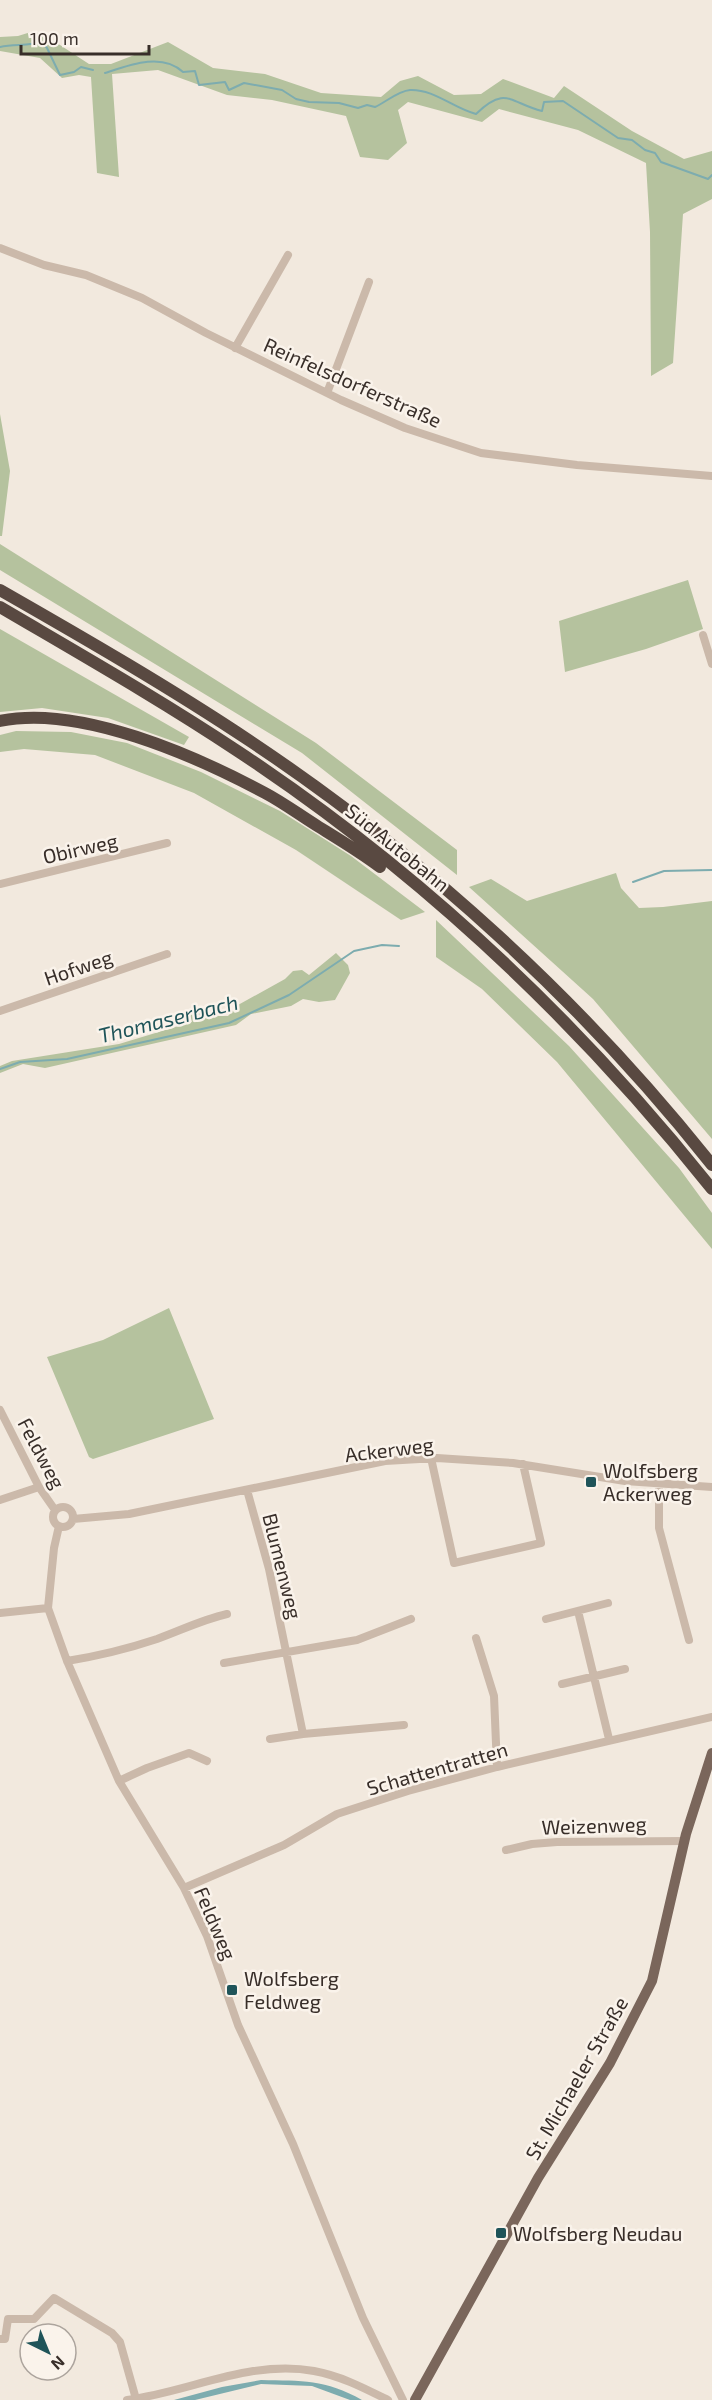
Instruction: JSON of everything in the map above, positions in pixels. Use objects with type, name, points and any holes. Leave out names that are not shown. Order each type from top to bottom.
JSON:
[{"type":"highway","name":"Süd Autobahn","points":[[0,590],[110,653],[250,741],[399,850],[546,981],[605,1041],[712,1165]]},
{"type":"highway","name":"Süd Autobahn","points":[[0,607],[100,665],[239,752],[320,809],[412,882],[492,951],[594,1052],[676,1144],[712,1189]]},
{"type":"highway","points":[[0,721],[53,719],[98,727],[149,742],[206,764],[266,793],[357,849],[384,870],[412,882]]},
{"type":"main road","name":"St. Michaeler Straße","points":[[415,2400],[538,2178],[610,2063],[652,1981],[684,1841],[712,1753]]},
{"type":"street","name":"Reinfelsdorferstraße","points":[[0,248],[44,265],[86,274],[124,290],[327,393],[405,428],[481,453],[577,465],[712,476]]},
{"type":"street","points":[[235,348],[288,255]]},
{"type":"street","points":[[327,393],[369,282]]},
{"type":"street","points":[[703,636],[712,664]]},
{"type":"street","name":"Obirweg","points":[[0,884],[167,843]]},
{"type":"street","name":"Hofweg","points":[[0,1011],[167,954]]},
{"type":"street","name":"Feldweg","points":[[0,1410],[39,1487],[55,1510]]},
{"type":"street","points":[[431,1458],[454,1563],[541,1543],[523,1464]]},
{"type":"street","name":"Ackerweg","points":[[73,1519],[129,1514],[385,1461],[431,1458],[523,1464],[625,1481],[712,1487]]},
{"type":"street","points":[[659,1483],[659,1528],[689,1640]]},
{"type":"street","points":[[0,1500],[39,1487]]},
{"type":"street","name":"Blumenweg","points":[[247,1490],[269,1569],[303,1734]]},
{"type":"street","points":[[67,1507],[72,1512],[73,1519],[68,1526],[59,1526],[53,1520],[55,1510],[67,1507]]},
{"type":"street","name":"Feldweg","points":[[59,1526],[54,1548],[48,1608],[67,1661],[119,1781],[184,1888],[207,1936],[245,2043],[293,2144],[363,2318],[403,2400]]},
{"type":"street","points":[[546,1619],[608,1603]]},
{"type":"street","points":[[0,1613],[48,1608]]},
{"type":"street","points":[[578,1611],[609,1739]]},
{"type":"street","points":[[67,1661],[114,1653],[160,1638],[198,1621],[227,1614]]},
{"type":"street","name":"Blumenweg","points":[[224,1663],[357,1640],[411,1619]]},
{"type":"street","points":[[476,1638],[494,1696],[496,1767]]},
{"type":"street","points":[[562,1684],[626,1669]]},
{"type":"street","name":"Schattentratten","points":[[184,1888],[284,1845],[338,1814],[408,1791],[609,1739],[712,1717]]},
{"type":"street","points":[[270,1739],[404,1725]]},
{"type":"street","points":[[119,1781],[189,1753],[207,1761]]},
{"type":"street","name":"Weizenweg","points":[[506,1850],[532,1844],[557,1842],[684,1841]]},
{"type":"street","points":[[0,2339],[5,2339],[8,2319],[34,2319],[54,2298],[112,2333],[120,2342],[132,2399],[267,2368],[314,2370],[348,2381],[388,2400]]},
{"type":"green space","points":[[34,31],[89,64],[111,64],[168,42],[213,68],[265,74],[321,93],[381,97],[400,81],[418,76],[454,95],[481,94],[503,79],[554,98],[564,86],[632,131],[684,159],[712,151],[712,199],[683,214],[673,363],[651,376],[650,232],[646,163],[578,130],[499,109],[482,122],[408,102],[398,110],[407,143],[388,160],[360,157],[346,116],[272,100],[227,95],[158,70],[112,74],[119,177],[97,173],[91,77],[79,75],[62,78],[40,58],[0,51],[0,37],[18,36]]},
{"type":"green space","points":[[0,414],[10,471],[2,536],[0,536]]},
{"type":"green space","points":[[0,544],[316,743],[457,850],[457,875],[302,753],[0,570]]},
{"type":"green space","points":[[688,580],[703,629],[646,649],[565,672],[559,621]]},
{"type":"green space","points":[[0,629],[189,737],[184,745],[108,718],[42,708],[0,712]]},
{"type":"green space","points":[[16,731],[71,732],[127,743],[201,772],[280,811],[351,856],[425,912],[401,920],[296,850],[194,793],[95,755],[24,749],[0,752],[0,735]]},
{"type":"green space","points":[[616,873],[621,888],[639,908],[712,901],[712,1139],[593,999],[469,887],[491,879],[527,901]]},
{"type":"green space","points":[[436,920],[569,1046],[679,1168],[712,1213],[712,1249],[557,1062],[482,989],[436,957]]},
{"type":"green space","points":[[336,953],[348,965],[350,973],[335,1000],[319,1002],[303,999],[291,1006],[251,1014],[236,1025],[45,1068],[23,1064],[0,1073],[0,1066],[12,1061],[119,1044],[192,1022],[189,1010],[201,1007],[217,1016],[228,1016],[238,1005],[285,979],[293,971],[302,970],[309,975]]},
{"type":"green space","points":[[169,1308],[214,1419],[93,1459],[89,1457],[47,1357],[103,1340]]},
{"type":"water","points":[[261,2380],[313,2382],[336,2388],[362,2400],[350,2400],[312,2386],[261,2384],[195,2400],[174,2400],[222,2387]]},
{"type":"waterway","points":[[0,47],[42,42],[60,75],[74,72],[81,67],[93,70]]},
{"type":"waterway","points":[[105,73],[155,61],[175,66],[183,72],[195,71],[199,85],[225,82],[229,90],[244,83],[282,90],[296,99],[309,102],[339,103],[358,108],[367,105],[375,107],[397,94],[410,90],[427,92],[476,114],[494,100],[502,98],[542,111],[544,102],[563,101],[618,138],[632,140],[645,150],[655,153],[661,162],[708,179],[712,175]]},
{"type":"waterway","name":"Thomaserbach","points":[[633,882],[664,871],[712,870]]},
{"type":"waterway","name":"Thomaserbach","points":[[0,1069],[20,1062],[67,1059],[229,1023],[289,995],[354,951],[382,945],[399,946]]},
{"type":"place","name":"Wolfsberg Ackerweg","points":[[591,1482]]},
{"type":"place","name":"Wolfsberg Feldweg","points":[[232,1990]]},
{"type":"place","name":"Wolfsberg Neudau","points":[[501,2233]]}]
